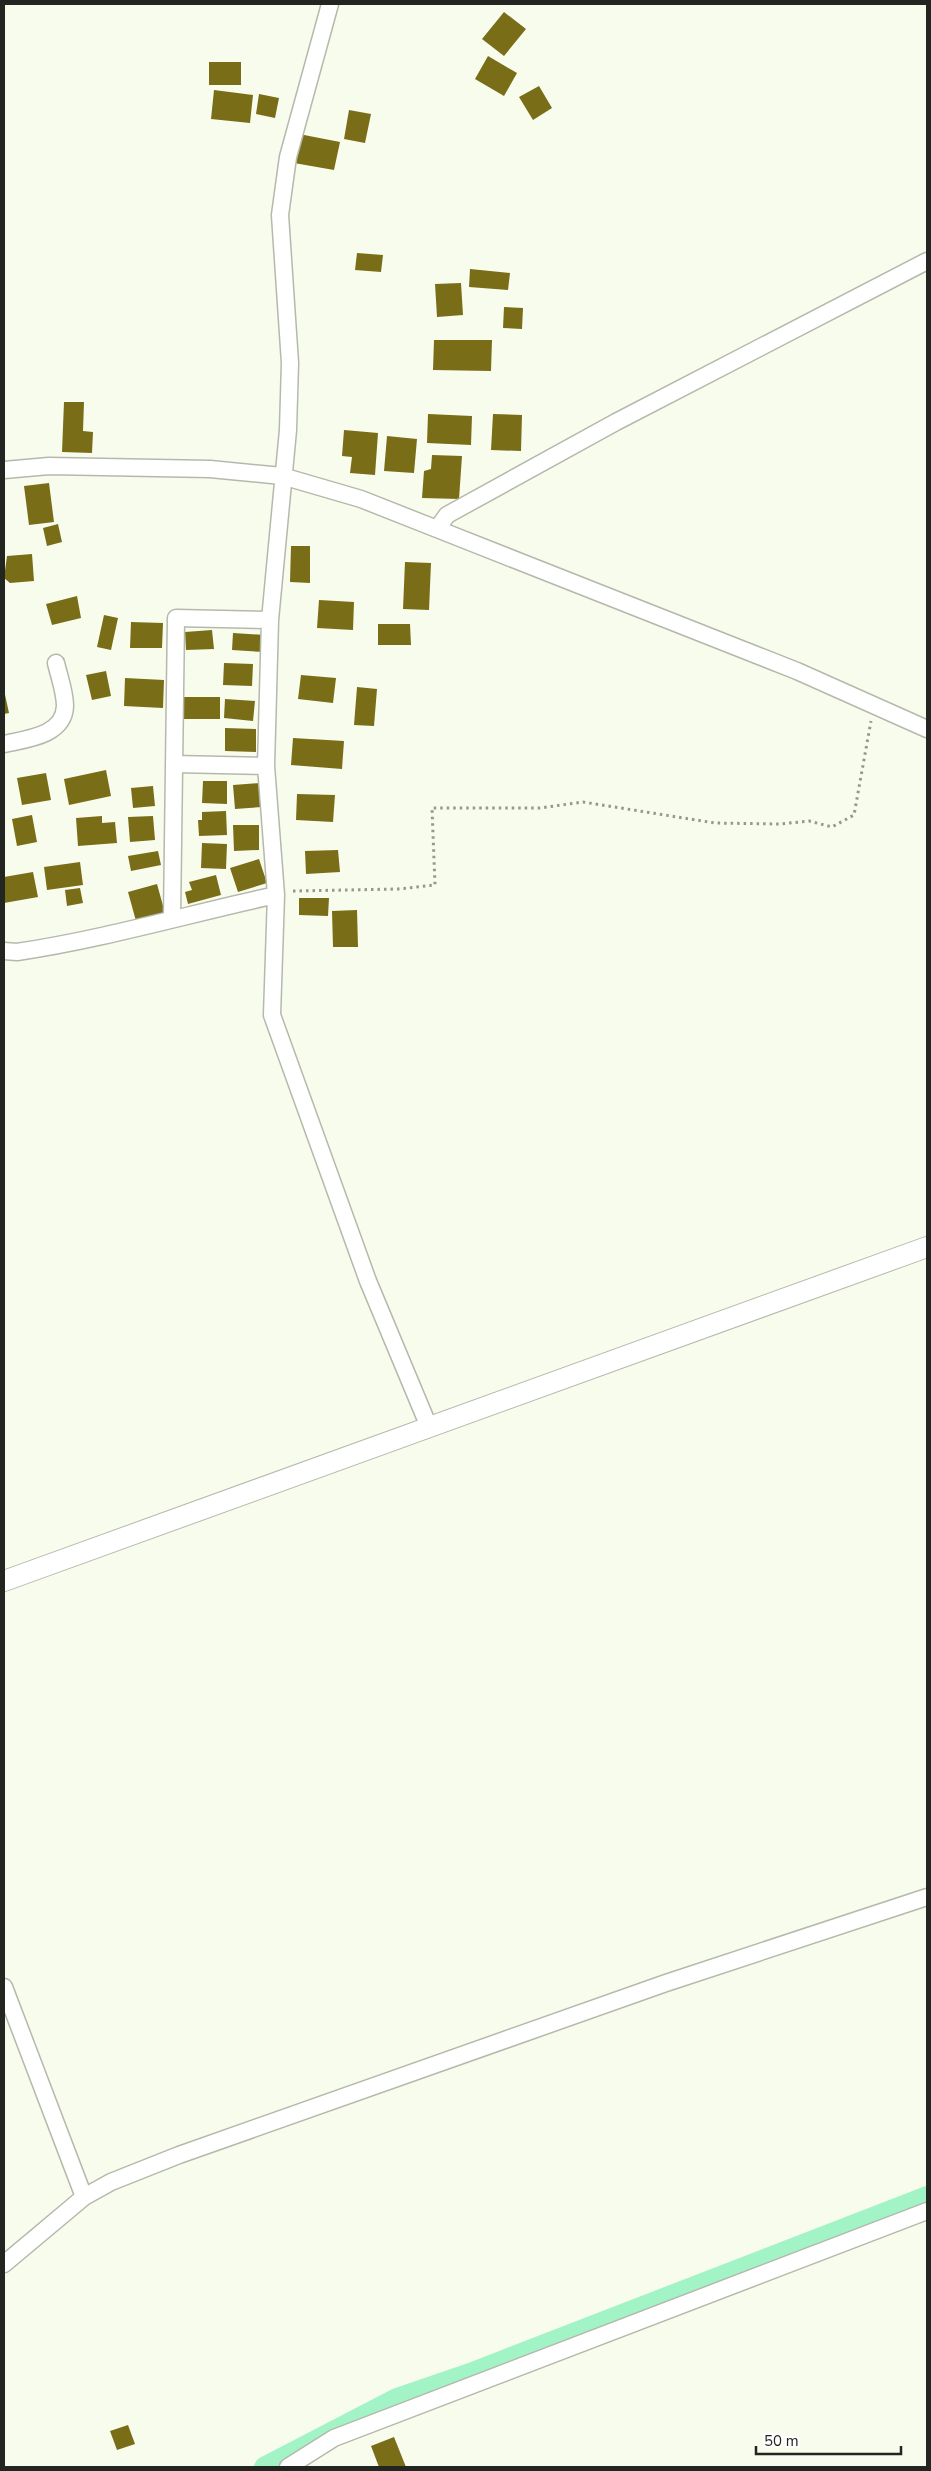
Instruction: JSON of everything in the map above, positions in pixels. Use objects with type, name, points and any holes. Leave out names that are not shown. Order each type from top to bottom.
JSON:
[{"type":"street","points":[[330,4],[288,157],[280,215],[290,363],[288,430],[282,476],[270,620],[266,766],[276,895],[272,1015],[368,1281],[429,1427]]},
{"type":"street","points":[[437,529],[447,516],[616,422],[927,261]]},
{"type":"street","points":[[4,470],[49,466],[210,469],[282,476],[361,499],[797,671],[927,729]]},
{"type":"street","points":[[172,918],[176,618],[270,620]]},
{"type":"street","points":[[4,744],[42,736],[59,723],[65,706],[56,663]]},
{"type":"street","points":[[174,764],[266,766]]},
{"type":"street","points":[[4,951],[17,952],[103,937],[172,918],[276,895]]},
{"type":"street","points":[[4,1581],[927,1247]]},
{"type":"street","points":[[4,2264],[84,2197],[111,2182],[198,2149],[666,1984],[927,1897]]},
{"type":"street","points":[[4,1986],[84,2197]]},
{"type":"street","points":[[288,2467],[334,2438],[927,2211]]},
{"type":"path","points":[[276,895],[300,890],[398,890],[435,885],[432,808],[540,808],[583,802],[715,823],[780,824],[809,821],[832,826],[854,815],[874,706]]},
{"type":"building","points":[[504,12],[526,29],[504,56],[482,39]]},
{"type":"building","points":[[488,56],[517,73],[504,96],[475,79]]},
{"type":"building","points":[[209,62],[241,62],[241,85],[209,85]]},
{"type":"building","points":[[539,86],[552,108],[533,120],[519,97]]},
{"type":"building","points":[[214,90],[253,95],[250,123],[211,119]]},
{"type":"building","points":[[259,94],[279,98],[275,118],[256,114]]},
{"type":"building","points":[[349,110],[371,114],[365,143],[344,139]]},
{"type":"building","points":[[299,134],[340,142],[334,170],[294,163]]},
{"type":"building","points":[[357,253],[383,255],[381,272],[355,270]]},
{"type":"building","points":[[470,269],[510,273],[508,290],[469,287]]},
{"type":"building","points":[[461,283],[463,315],[437,317],[435,284]]},
{"type":"building","points":[[504,307],[523,308],[522,329],[503,328]]},
{"type":"building","points":[[434,340],[492,340],[491,371],[433,370]]},
{"type":"building","points":[[64,402],[84,402],[83,431],[93,432],[92,453],[62,452]]},
{"type":"building","points":[[428,414],[472,416],[471,445],[427,443]]},
{"type":"building","points":[[493,414],[522,415],[521,451],[491,450]]},
{"type":"building","points":[[344,430],[378,433],[375,475],[350,473],[352,457],[342,456]]},
{"type":"building","points":[[387,436],[417,439],[414,473],[384,471]]},
{"type":"building","points":[[432,455],[462,456],[459,499],[422,498],[424,471],[431,469]]},
{"type":"building","points":[[49,483],[54,522],[29,525],[24,486]]},
{"type":"building","points":[[58,524],[62,542],[47,546],[43,528]]},
{"type":"building","points":[[291,546],[310,546],[310,583],[290,582]]},
{"type":"building","points":[[32,554],[34,581],[10,583],[4,578],[7,556]]},
{"type":"building","points":[[405,562],[431,563],[429,610],[403,609]]},
{"type":"building","points":[[77,596],[81,618],[52,625],[46,604]]},
{"type":"building","points":[[319,600],[354,602],[353,630],[317,628]]},
{"type":"building","points":[[104,615],[118,618],[111,650],[97,647]]},
{"type":"building","points":[[131,622],[163,623],[162,648],[130,648]]},
{"type":"building","points":[[378,624],[410,624],[411,645],[378,645]]},
{"type":"building","points":[[212,630],[214,649],[186,650],[185,632]]},
{"type":"building","points":[[233,633],[265,635],[264,652],[232,650]]},
{"type":"building","points":[[224,663],[253,664],[252,686],[223,685]]},
{"type":"building","points":[[106,671],[111,696],[92,700],[86,675]]},
{"type":"building","points":[[301,675],[336,678],[333,703],[298,699]]},
{"type":"building","points":[[125,678],[164,680],[163,708],[124,706]]},
{"type":"building","points":[[357,687],[377,689],[374,726],[354,725]]},
{"type":"building","points":[[4,690],[9,713],[4,714]]},
{"type":"building","points":[[182,697],[220,697],[220,719],[182,719]]},
{"type":"building","points":[[225,699],[255,701],[253,721],[224,718]]},
{"type":"building","points":[[225,728],[256,729],[256,752],[225,751]]},
{"type":"building","points":[[293,738],[344,741],[342,769],[291,765]]},
{"type":"building","points":[[106,770],[111,796],[69,805],[64,779]]},
{"type":"building","points":[[46,773],[51,800],[22,805],[17,778]]},
{"type":"building","points":[[203,781],[227,781],[227,804],[202,803]]},
{"type":"building","points":[[260,783],[262,807],[235,809],[233,785]]},
{"type":"building","points":[[153,786],[155,806],[133,808],[131,788]]},
{"type":"building","points":[[297,794],[335,795],[333,822],[296,820]]},
{"type":"building","points":[[226,811],[227,835],[199,836],[198,820],[202,820],[202,812]]},
{"type":"building","points":[[32,815],[37,842],[17,846],[12,819]]},
{"type":"building","points":[[102,816],[102,823],[115,822],[117,843],[78,846],[76,818]]},
{"type":"building","points":[[153,816],[155,840],[130,842],[128,817]]},
{"type":"building","points":[[233,825],[259,825],[259,850],[234,851]]},
{"type":"building","points":[[202,843],[227,844],[226,869],[201,868]]},
{"type":"building","points":[[338,850],[340,872],[306,874],[305,851]]},
{"type":"building","points":[[158,851],[161,865],[131,871],[128,856]]},
{"type":"building","points":[[259,859],[267,883],[238,892],[230,868]]},
{"type":"building","points":[[80,862],[83,885],[47,890],[44,867]]},
{"type":"building","points":[[33,872],[38,897],[4,903],[4,877]]},
{"type":"building","points":[[216,875],[221,895],[188,904],[185,892],[192,890],[189,882]]},
{"type":"building","points":[[157,884],[165,913],[136,921],[128,892]]},
{"type":"building","points":[[80,888],[83,903],[67,906],[65,890]]},
{"type":"building","points":[[299,898],[329,898],[328,916],[299,915]]},
{"type":"building","points":[[357,910],[358,947],[333,947],[332,911]]},
{"type":"building","points":[[128,2425],[135,2444],[117,2450],[110,2431]]},
{"type":"building","points":[[394,2437],[406,2467],[379,2467],[371,2446]]},
{"type":"waterway","points":[[264,2467],[397,2398],[470,2373],[927,2196]]}]
